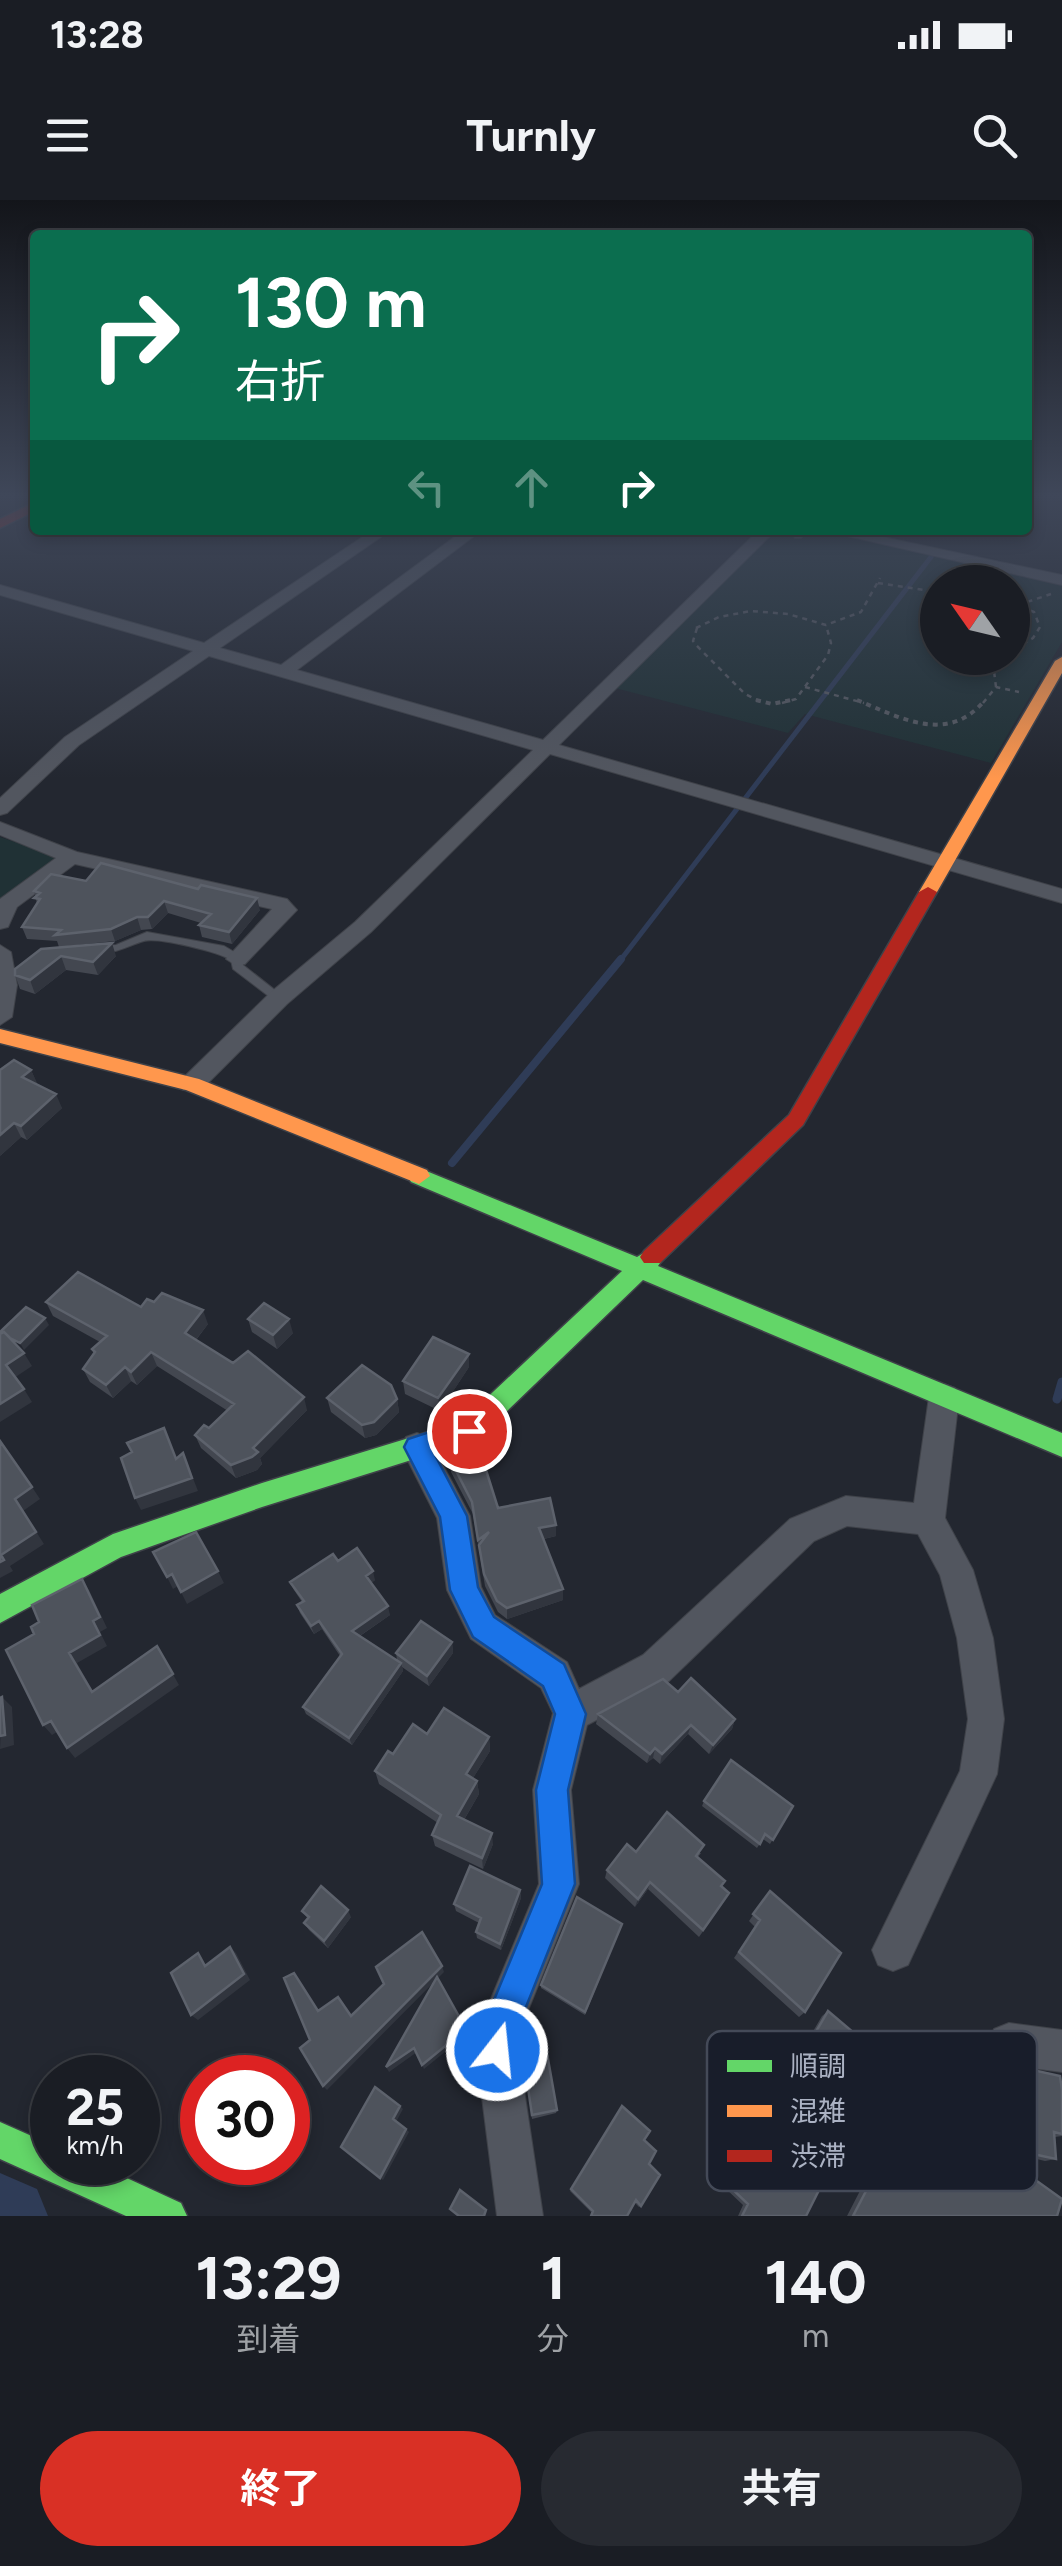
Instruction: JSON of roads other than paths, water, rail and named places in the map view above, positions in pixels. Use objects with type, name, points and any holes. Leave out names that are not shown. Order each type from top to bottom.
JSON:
[{"type":"street","points":[[0,590],[1062,896]]},
{"type":"street","points":[[0,809],[72,741],[294,590]]},
{"type":"street","points":[[282,672],[393,590]]},
{"type":"street","points":[[192,1084],[279,998],[364,927],[707,590]]},
{"type":"street","points":[[0,1609],[113,1548],[469,1431],[796,1120],[1062,661]]},
{"type":"street","points":[[0,828],[71,857],[279,904],[286,910],[237,958]]},
{"type":"street","points":[[0,922],[8,904],[71,857]]},
{"type":"street","points":[[0,952],[12,976],[0,1017]]},
{"type":"street","points":[[0,1036],[192,1084],[328,1137],[1062,1445]]},
{"type":"street","points":[[892,1950],[978,1774],[986,1718],[975,1638],[956,1570],[928,1520],[944,1396]]},
{"type":"street","points":[[417,1447],[454,1516],[464,1590],[483,1627],[554,1675],[570,1714],[552,1790],[559,1884],[506,2012],[497,2050],[520,2216]]},
{"type":"street","points":[[570,1714],[656,1668],[802,1530],[846,1512],[928,1520]]},
{"type":"street","points":[[1037,2048],[1062,2051]]},
{"type":"street","points":[[0,2140],[168,2216]]},
{"type":"lane","points":[[81,950],[118,948],[148,936],[224,950],[279,998]]},
{"type":"waterway","points":[[619,962],[906,590]]},
{"type":"waterway","points":[[452,1163],[621,959]]},
{"type":"waterway","points":[[1057,1399],[1062,1382]]},
{"type":"waterway","points":[[0,2211],[10,2216]]}]
